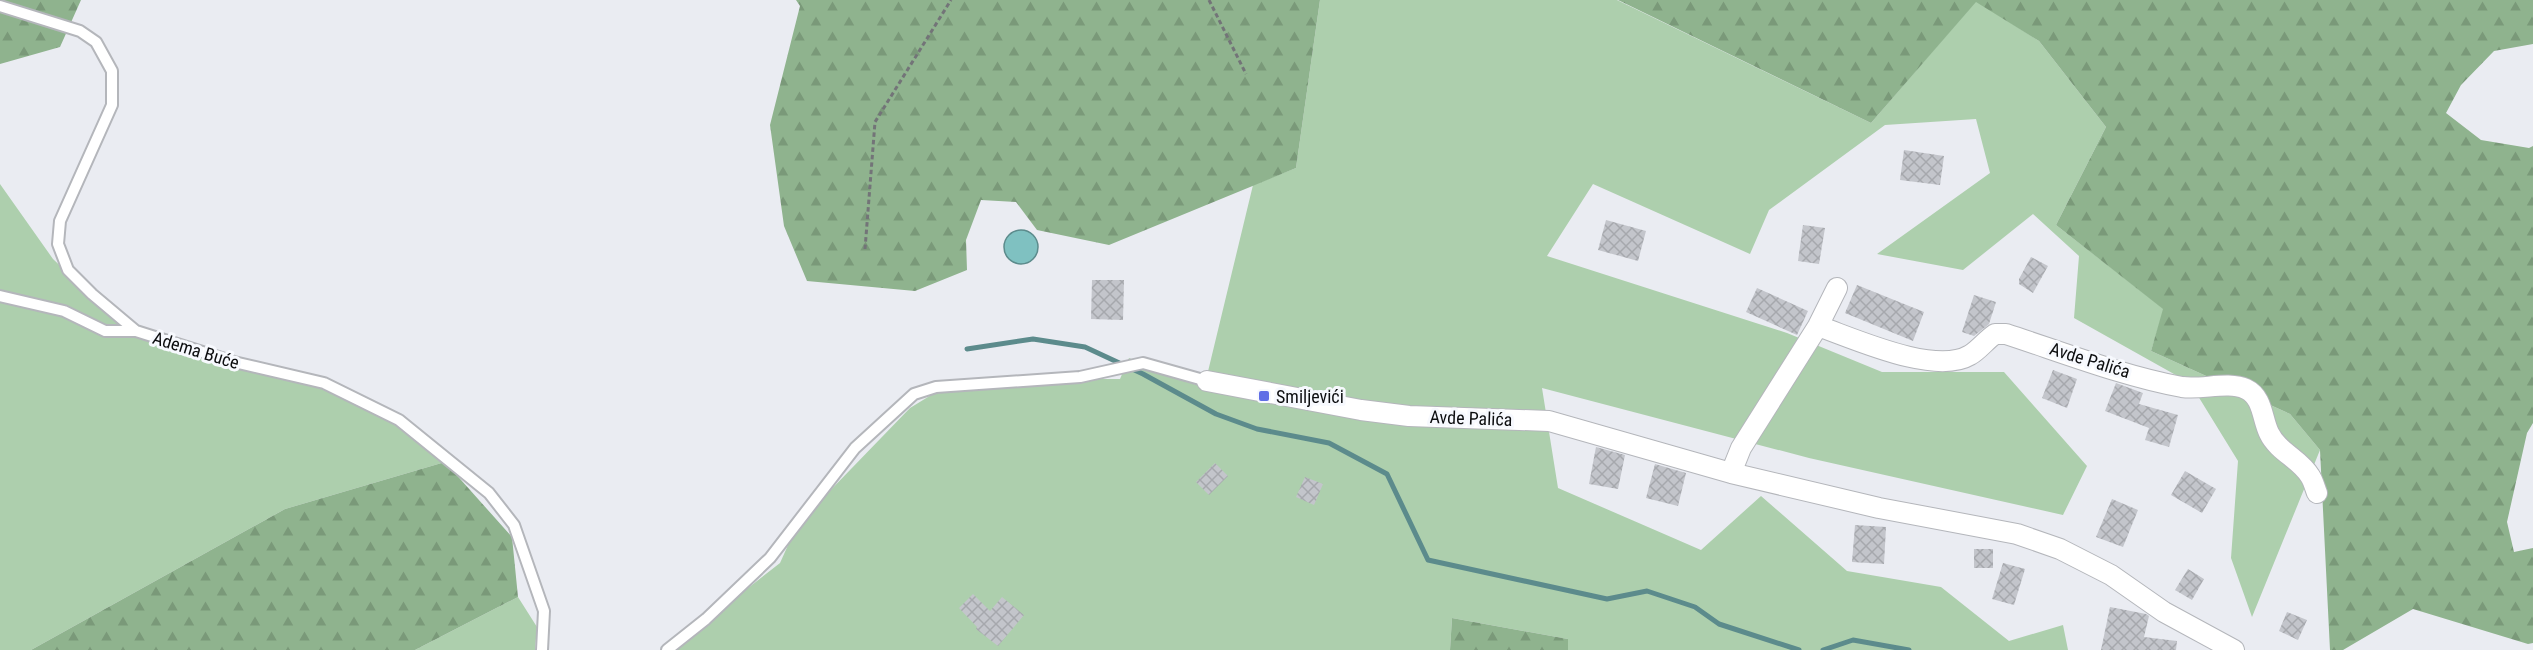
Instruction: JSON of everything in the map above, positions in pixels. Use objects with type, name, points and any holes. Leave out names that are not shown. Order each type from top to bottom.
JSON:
[{"type":"street","points":[[1731,473],[1741,448],[1818,326],[1837,288]]},
{"type":"street","name":"Avde Palića","points":[[1818,326],[1898,355],[1939,360],[1969,356],[1995,334],[2006,334],[2107,367],[2182,387],[2202,389],[2237,387],[2248,390],[2259,402],[2269,434],[2281,450],[2310,475],[2317,493]]},
{"type":"street","name":"Avde Palića","points":[[1207,381],[1409,416],[1549,421],[1731,473],[1879,508],[2017,534],[2060,549],[2111,575],[2164,612],[2234,650]]},
{"type":"lane","name":"Adema Buće","points":[[0,6],[80,31],[96,42],[112,71],[112,105],[60,221],[58,244],[68,270],[92,294],[136,331],[234,362],[324,383],[399,420],[489,493],[514,525],[544,611],[542,650]]},
{"type":"lane","points":[[0,296],[64,311],[105,332],[136,331]]},
{"type":"lane","points":[[667,650],[706,619],[770,558],[855,448],[914,394],[936,387],[1085,376],[1143,363],[1207,381]]},
{"type":"path","points":[[865,249],[874,122],[951,0]]},
{"type":"path","points":[[1209,0],[1246,74]]},
{"type":"green space","points":[[0,0],[81,0],[60,47],[0,64]]},
{"type":"green space","points":[[796,0],[1320,0],[1296,168],[1109,245],[1037,230],[1016,202],[981,200],[966,240],[967,270],[915,291],[807,281],[784,226],[770,125],[800,6]]},
{"type":"green space","points":[[1320,0],[1617,0],[1871,123],[1976,1],[2039,41],[2106,127],[2056,225],[2164,309],[2151,351],[2290,414],[2320,450],[2252,617],[2231,558],[2238,461],[2190,383],[2074,318],[2079,256],[2033,214],[1963,270],[1877,254],[1990,173],[1976,119],[1885,125],[1769,210],[1750,254],[1593,184],[1547,256],[1787,333],[1882,372],[2004,372],[2087,466],[2063,515],[1809,458],[1542,388],[1558,488],[1701,550],[1761,496],[1847,571],[1941,587],[2009,641],[2063,625],[2068,650],[1568,650],[1568,639],[1452,618],[1450,650],[669,650],[780,563],[789,543],[821,500],[910,408],[941,389],[1032,379],[1120,379],[1129,358],[1204,388],[1253,185],[1296,168]]},
{"type":"green space","points":[[1618,0],[2533,0],[2533,44],[2494,51],[2461,85],[2446,113],[2481,140],[2529,148],[2533,146],[2533,423],[2527,433],[2507,522],[2514,552],[2533,548],[2533,643],[2528,644],[2413,609],[2343,650],[2330,650],[2320,450],[2290,414],[2151,351],[2163,309],[2056,225],[2106,127],[2039,41],[1976,2],[1871,123]]},
{"type":"green space","points":[[0,184],[53,259],[132,334],[327,388],[400,422],[445,462],[285,509],[31,650],[0,650]]},
{"type":"green space","points":[[445,462],[512,537],[518,597],[415,650],[31,650],[285,509]]},
{"type":"green space","points":[[518,597],[537,627],[535,650],[415,650]]},
{"type":"green space","points":[[1452,618],[1568,639],[1568,650],[1450,650]]},
{"type":"water","points":[[1021,230],[1033,235],[1038,247],[1033,259],[1021,264],[1009,259],[1004,247],[1009,235]]},
{"type":"building","points":[[1904,150],[1944,156],[1940,185],[1900,180]]},
{"type":"building","points":[[1606,220],[1646,231],[1638,261],[1598,250]]},
{"type":"building","points":[[1803,225],[1825,228],[1819,264],[1798,261]]},
{"type":"building","points":[[2031,257],[2048,266],[2033,293],[2019,284],[2019,279]]},
{"type":"building","points":[[1092,280],[1124,280],[1123,320],[1091,319]]},
{"type":"building","points":[[1857,285],[1924,312],[1913,341],[1845,313]]},
{"type":"building","points":[[1757,288],[1808,311],[1797,335],[1746,312]]},
{"type":"building","points":[[1974,295],[1996,302],[1989,324],[1974,336],[1962,332]]},
{"type":"building","points":[[2053,370],[2077,379],[2067,408],[2042,398]]},
{"type":"building","points":[[2116,383],[2143,393],[2139,404],[2178,415],[2169,447],[2145,440],[2149,428],[2105,411]]},
{"type":"building","points":[[1596,447],[1625,455],[1618,489],[1589,484]]},
{"type":"building","points":[[1215,463],[1228,476],[1209,495],[1196,482]]},
{"type":"building","points":[[1655,464],[1686,473],[1678,506],[1646,498]]},
{"type":"building","points":[[2185,471],[2216,489],[2202,513],[2171,495]]},
{"type":"building","points":[[1305,477],[1323,484],[1314,505],[1296,497]]},
{"type":"building","points":[[2112,499],[2138,510],[2123,547],[2096,537]]},
{"type":"building","points":[[1855,525],[1886,527],[1884,564],[1852,562]]},
{"type":"building","points":[[1974,549],[1993,549],[1993,568],[1974,568]]},
{"type":"building","points":[[2003,563],[2025,569],[2014,605],[1992,599]]},
{"type":"building","points":[[2188,569],[2204,579],[2192,600],[2175,590]]},
{"type":"building","points":[[973,594],[990,611],[1002,597],[1024,615],[998,646],[976,629],[977,627],[959,608]]},
{"type":"building","points":[[2110,607],[2146,614],[2149,616],[2144,637],[2177,641],[2176,650],[2101,650]]},
{"type":"building","points":[[2287,612],[2307,620],[2298,640],[2279,631]]},
{"type":"waterway","points":[[967,349],[1033,339],[1085,347],[1143,374],[1216,414],[1257,429],[1329,443],[1387,474],[1428,560],[1607,599],[1647,591],[1695,607],[1719,624],[1799,650]]},
{"type":"waterway","points":[[1823,650],[1853,640],[1909,650]]},
{"type":"place","name":"Smiljevići","points":[[1264,396]]}]
